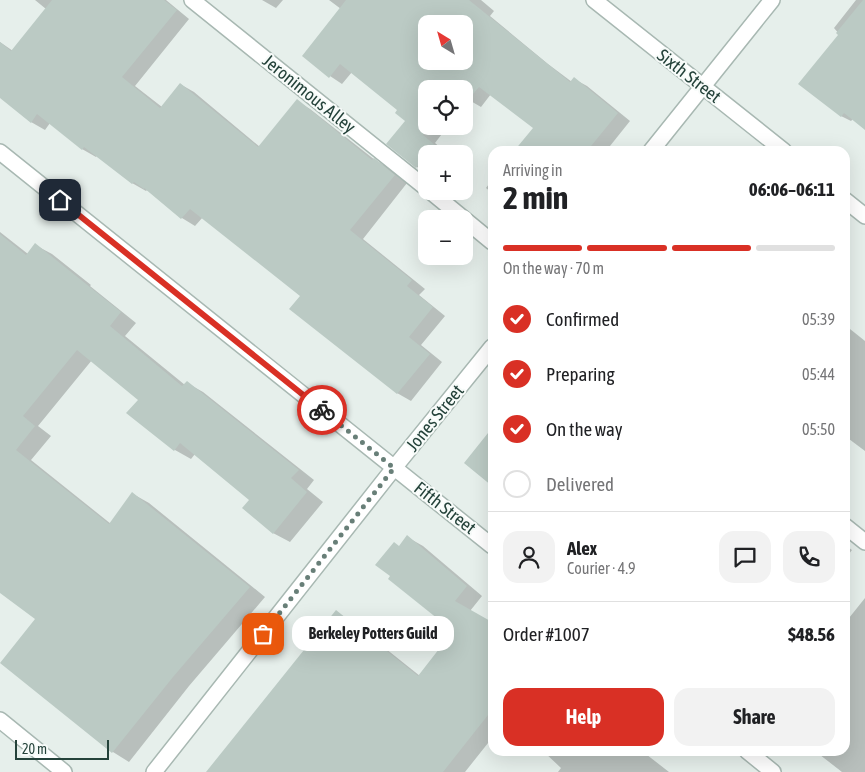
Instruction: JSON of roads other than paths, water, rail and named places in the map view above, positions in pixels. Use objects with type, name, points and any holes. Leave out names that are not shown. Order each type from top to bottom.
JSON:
[{"type":"street","name":"Jeronimous Alley","points":[[192,0],[418,182]]},
{"type":"street","name":"Sixth Street","points":[[594,0],[778,146]]},
{"type":"street","points":[[655,146],[772,0]]},
{"type":"street","name":"Fifth Street","points":[[0,152],[488,543]]},
{"type":"street","points":[[441,200],[488,239]]},
{"type":"street","points":[[850,204],[865,216]]},
{"type":"street","name":"Jones Street","points":[[154,772],[394,468],[488,353]]},
{"type":"street","points":[[850,530],[865,542]]},
{"type":"street","points":[[0,720],[64,772]]},
{"type":"street","points":[[753,756],[773,772]]},
{"type":"place","name":"Berkeley Potters Guild","points":[[263,634]]}]
